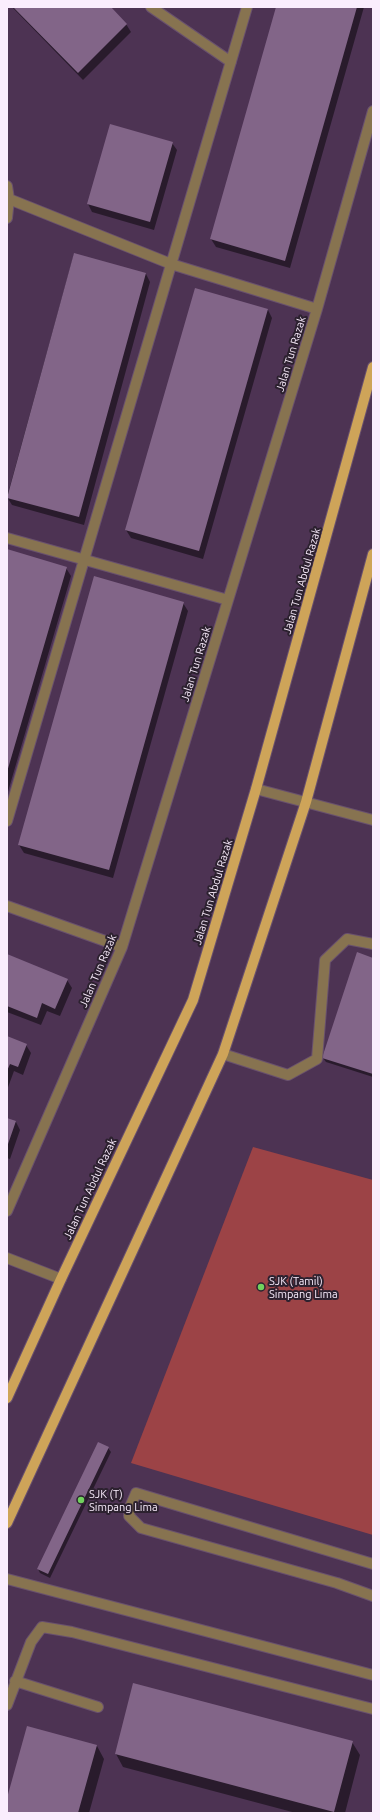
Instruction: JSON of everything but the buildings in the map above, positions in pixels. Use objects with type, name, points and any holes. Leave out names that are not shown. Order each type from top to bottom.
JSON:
[{"type":"main road","name":"Jalan Tun Abdul Razak","points":[[7,1398],[61,1279],[193,1000],[369,399],[373,367]]},
{"type":"main road","points":[[7,1523],[223,1054],[306,802],[373,554]]},
{"type":"street","points":[[151,7],[231,62]]},
{"type":"street","points":[[7,821],[247,7]]},
{"type":"street","name":"Jalan Tun Razak","points":[[7,1211],[122,947],[317,309],[373,111]]},
{"type":"street","points":[[7,186],[9,199],[7,218]]},
{"type":"street","points":[[9,199],[171,264],[317,309]]},
{"type":"street","points":[[7,538],[228,600]]},
{"type":"street","points":[[256,789],[373,820]]},
{"type":"street","points":[[7,906],[122,947]]},
{"type":"street","points":[[223,1054],[288,1075],[317,1058],[325,960],[347,939],[373,944]]},
{"type":"street","points":[[7,1258],[61,1279]]},
{"type":"street","points":[[373,1564],[136,1492],[130,1506],[129,1516],[141,1528],[337,1583],[373,1596]]},
{"type":"street","points":[[7,1579],[373,1675]]},
{"type":"street","points":[[7,1705],[31,1642],[42,1626],[72,1632],[373,1709]]},
{"type":"street","points":[[16,1681],[98,1706]]},
{"type":"shaded area","points":[[253,1147],[373,1180],[373,1535],[131,1463]]},
{"type":"place","name":"SJK (Tamil) Simpang Lima","points":[[261,1287]]},
{"type":"place","name":"SJK (T) Simpang Lima","points":[[81,1500]]}]
